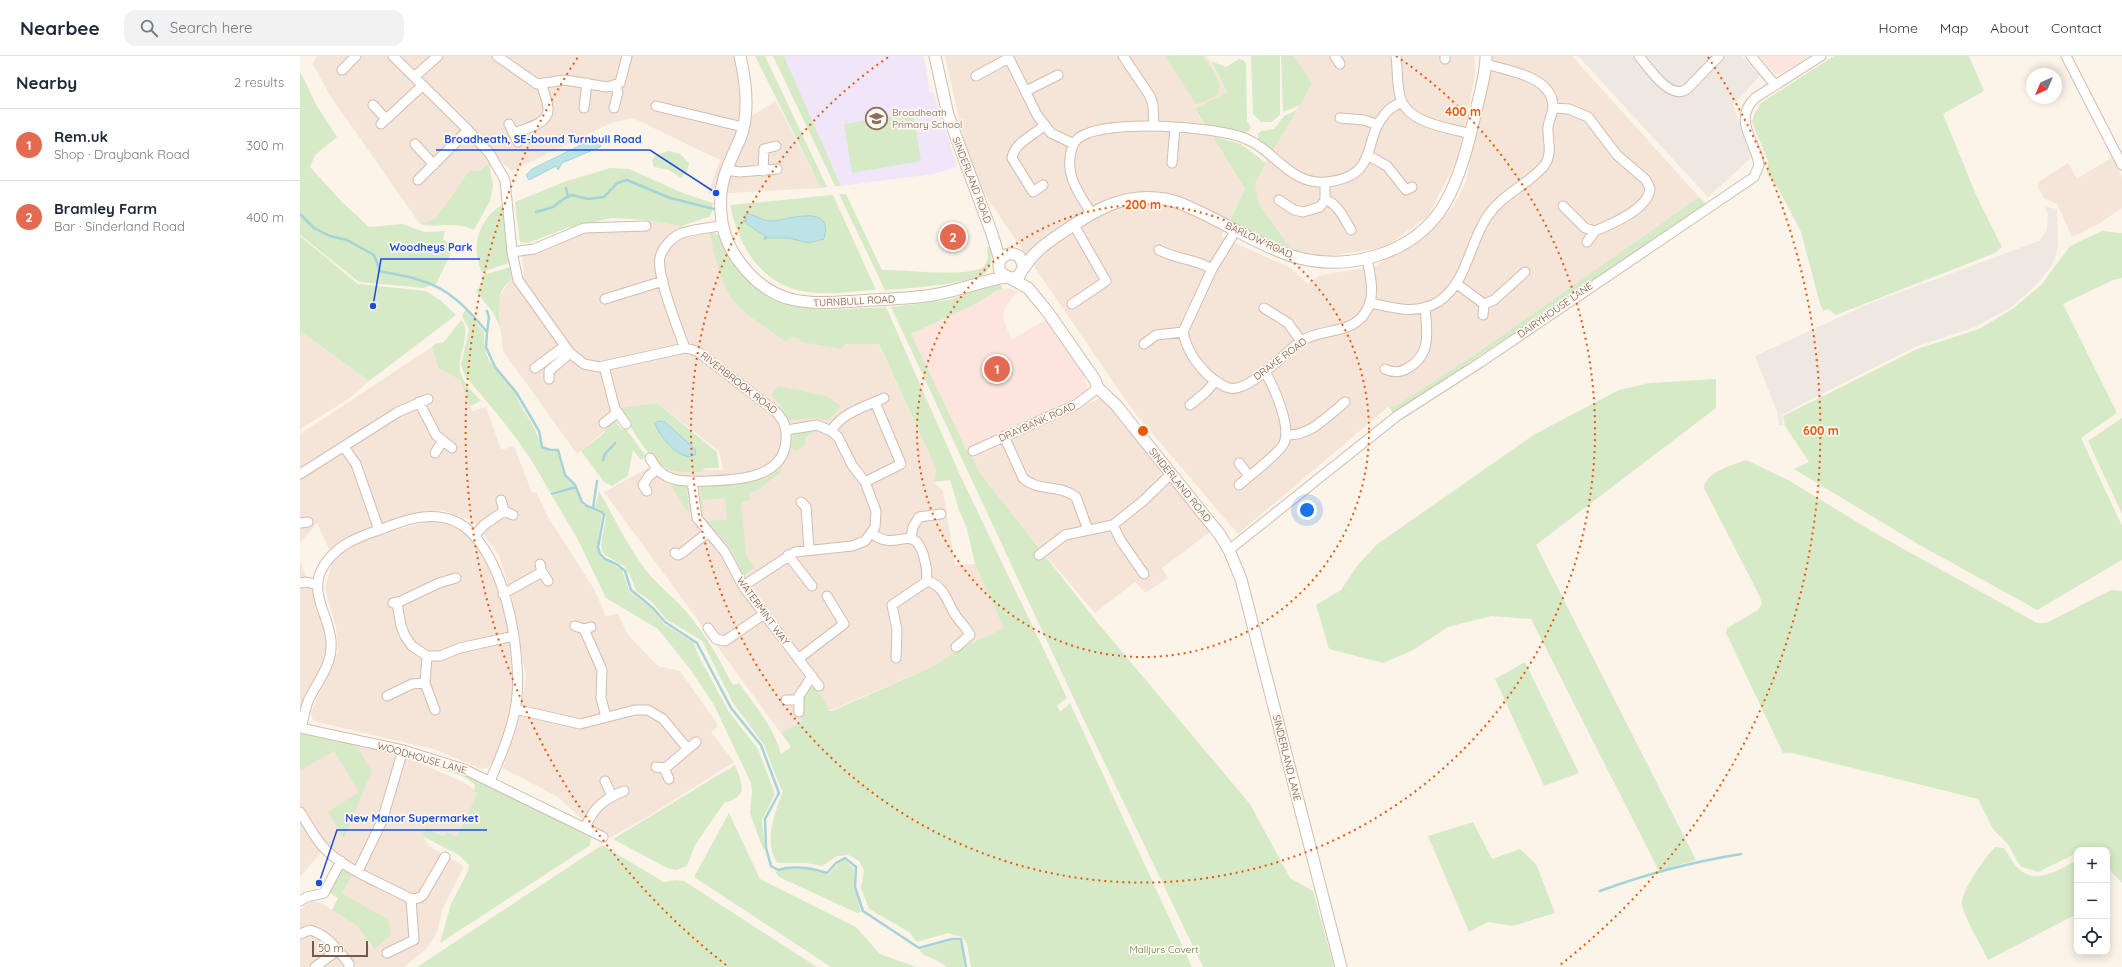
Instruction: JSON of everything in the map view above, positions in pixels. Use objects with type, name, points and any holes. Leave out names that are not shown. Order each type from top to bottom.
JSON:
[{"type":"street","points":[[393,56],[468,130],[490,154],[505,180],[512,252],[521,286],[568,349],[589,366],[604,366],[685,348],[663,281],[660,258],[665,246],[683,233],[721,226]]},
{"type":"street","points":[[414,77],[438,56]]},
{"type":"street","points":[[497,56],[531,81],[542,84],[565,80],[607,87],[615,86],[620,83],[627,56]]},
{"type":"street","name":"TURNBULL ROAD","points":[[740,56],[745,88],[743,127],[726,170],[721,191],[721,226],[729,248],[746,271],[755,279],[778,294],[806,303],[908,298],[950,291],[981,282],[1009,278]]},
{"type":"street","name":"SINDERLAND ROAD","points":[[935,56],[948,115],[992,234],[999,262],[999,270],[1009,278],[1028,288]]},
{"type":"street","points":[[1123,56],[1150,96],[1153,105],[1154,126]]},
{"type":"street","points":[[1396,56],[1402,102],[1417,117],[1470,134]]},
{"type":"street","points":[[1639,56],[1668,88],[1675,92],[1679,92],[1687,89],[1719,56]]},
{"type":"street","points":[[1751,56],[1775,85]]},
{"type":"street","name":"DAIRYHOUSE LANE","points":[[1229,550],[1398,416],[1481,362],[1754,177],[1758,169],[1759,161],[1746,126],[1744,114],[1751,102],[1821,56]]},
{"type":"street","points":[[2066,56],[2122,166]]},
{"type":"street","points":[[976,76],[1008,57],[1037,114],[1051,133],[1074,144]]},
{"type":"street","points":[[342,70],[350,58]]},
{"type":"street","points":[[1370,303],[1409,310],[1425,307],[1437,302],[1451,291],[1457,284],[1464,270],[1476,236],[1487,216],[1513,190],[1536,175],[1550,156],[1548,126],[1553,108],[1550,94],[1540,83],[1486,60]]},
{"type":"street","name":"BARLOW ROAD","points":[[1023,270],[1037,250],[1091,213],[1124,200],[1150,197],[1181,203],[1281,252],[1312,261],[1335,262],[1367,259],[1400,246],[1419,233],[1444,206],[1455,184],[1470,134],[1486,60]]},
{"type":"street","points":[[1026,91],[1058,75]]},
{"type":"street","points":[[584,108],[587,83]]},
{"type":"street","points":[[513,133],[539,123],[547,115],[548,110],[542,84]]},
{"type":"street","points":[[374,106],[383,121],[423,85]]},
{"type":"street","points":[[614,108],[618,92],[615,86]]},
{"type":"street","points":[[1091,213],[1070,176],[1068,162],[1074,144],[1079,137],[1090,133],[1120,127],[1154,126],[1211,131],[1242,137],[1258,143],[1295,175],[1312,182],[1326,182],[1339,180],[1349,175],[1364,163],[1369,156],[1378,125],[1385,113],[1402,102]]},
{"type":"street","points":[[656,106],[743,127]]},
{"type":"street","points":[[1553,108],[1569,109],[1588,117],[1618,155],[1646,180],[1650,189],[1647,201],[1640,207],[1595,231],[1588,242]]},
{"type":"street","points":[[1340,118],[1364,120],[1378,125]]},
{"type":"street","points":[[509,124],[518,142]]},
{"type":"street","points":[[1043,185],[1033,192],[1012,158],[1013,153],[1021,143],[1045,125]]},
{"type":"street","points":[[1172,163],[1175,128]]},
{"type":"street","points":[[418,180],[468,130]]},
{"type":"street","points":[[415,144],[434,165]]},
{"type":"street","points":[[763,171],[764,149],[776,146]]},
{"type":"street","points":[[1369,156],[1386,166],[1406,190],[1412,187]]},
{"type":"street","points":[[726,170],[740,172],[777,170]]},
{"type":"street","points":[[1279,200],[1294,210],[1303,212],[1320,206],[1325,200],[1326,182]]},
{"type":"street","points":[[1325,200],[1330,201],[1341,213],[1351,230]]},
{"type":"street","points":[[1562,206],[1585,228],[1595,231]]},
{"type":"street","points":[[512,252],[534,250],[584,228],[634,225],[646,226]]},
{"type":"street","points":[[634,225],[634,235]]},
{"type":"street","points":[[1072,304],[1106,281],[1074,225]]},
{"type":"street","points":[[1190,405],[1206,392],[1215,382],[1191,355],[1183,332],[1212,268],[1236,230]]},
{"type":"street","name":"SINDERLAND ROAD","points":[[992,234],[1001,244],[1022,259],[1023,270],[1028,288],[1050,316],[1095,380],[1098,388],[1116,405],[1229,550]]},
{"type":"street","name":"BARLOW ROAD","points":[[1014,253],[1037,250]]},
{"type":"street","points":[[1159,250],[1173,257],[1200,261],[1212,268]]},
{"type":"street","points":[[999,262],[1007,254],[1014,253]]},
{"type":"street","name":"DRAKE ROAD","points":[[1215,382],[1230,388],[1244,385],[1265,372],[1301,340],[1351,325],[1362,317],[1370,303],[1372,284],[1367,259]]},
{"type":"street","name":"TURNBULL ROAD","points":[[981,282],[992,275],[999,262]]},
{"type":"street","points":[[1009,278],[1019,276],[1023,270]]},
{"type":"street","points":[[1484,304],[1494,300],[1525,272]]},
{"type":"street","points":[[606,299],[663,281]]},
{"type":"street","points":[[1457,284],[1484,304]]},
{"type":"street","points":[[1483,315],[1484,304]]},
{"type":"street","points":[[1385,369],[1394,373],[1405,370],[1416,364],[1424,354],[1427,333],[1425,307]]},
{"type":"street","points":[[1264,308],[1288,323],[1301,340]]},
{"type":"street","points":[[1144,344],[1156,335],[1183,332]]},
{"type":"street","name":"RIVERBROOK ROAD","points":[[685,348],[704,355],[770,407],[784,420],[787,430]]},
{"type":"street","points":[[535,368],[568,349]]},
{"type":"street","points":[[549,379],[549,371],[568,349]]},
{"type":"street","points":[[604,366],[617,413],[626,424]]},
{"type":"street","points":[[1239,485],[1283,446],[1287,435],[1285,421],[1273,385],[1265,372]]},
{"type":"street","name":"DRAYBANK ROAD","points":[[973,451],[1077,404],[1098,388]]},
{"type":"street","points":[[831,431],[839,420],[846,415],[884,398]]},
{"type":"street","points":[[300,474],[386,419],[428,399]]},
{"type":"street","points":[[419,402],[430,425],[442,442],[452,448]]},
{"type":"street","points":[[865,482],[901,464],[875,402]]},
{"type":"street","points":[[1287,435],[1295,435],[1310,430],[1345,402]]},
{"type":"street","points":[[604,423],[617,413]]},
{"type":"street","points":[[650,458],[657,469],[667,477],[675,480],[692,481],[743,479],[761,473],[771,467],[782,456],[786,444],[787,430],[817,426],[831,431],[838,437],[852,465],[865,482],[876,511],[875,527],[872,533],[865,541],[842,549],[809,549],[801,550],[788,555],[743,586]]},
{"type":"street","points":[[1004,436],[1023,478],[1036,486],[1062,489],[1070,492],[1076,497],[1079,503],[1088,530]]},
{"type":"street","points":[[435,453],[442,442]]},
{"type":"street","points":[[344,447],[356,464],[379,530]]},
{"type":"street","points":[[1239,463],[1249,476]]},
{"type":"street","points":[[647,491],[643,485],[644,482],[657,469]]},
{"type":"street","points":[[1038,556],[1057,539],[1075,531],[1113,525],[1143,501],[1171,474]]},
{"type":"street","name":"WATERMINT WAY","points":[[692,481],[696,517],[725,552],[743,586],[819,686]]},
{"type":"street","points":[[475,535],[484,525],[508,513],[501,500]]},
{"type":"street","points":[[802,502],[806,507],[809,549]]},
{"type":"street","points":[[911,538],[913,527],[919,518],[941,514]]},
{"type":"street","points":[[301,728],[309,700],[324,674],[330,657],[331,640],[320,602],[318,585],[320,574],[325,566],[338,549],[357,537],[411,519],[428,516],[450,520],[475,535],[493,565],[503,594],[514,636],[518,672],[516,709],[507,741],[490,781]]},
{"type":"street","points":[[1113,525],[1121,541],[1144,574]]},
{"type":"street","points":[[872,533],[878,539],[888,542],[911,538],[919,544],[928,574],[926,580],[920,587],[892,605],[897,630],[896,658]]},
{"type":"street","points":[[675,553],[678,555],[682,553],[709,534]]},
{"type":"street","name":"SINDERLAND LANE","points":[[1229,550],[1241,579],[1341,967]]},
{"type":"street","points":[[788,555],[812,586]]},
{"type":"street","points":[[503,594],[541,568],[548,581]]},
{"type":"street","points":[[447,570],[452,579],[425,588],[395,603],[401,626],[405,636],[412,646],[427,656],[440,656],[472,645],[514,636]]},
{"type":"street","points":[[926,580],[940,587],[946,594],[958,620],[967,628],[970,635],[956,647]]},
{"type":"street","points":[[300,583],[306,582],[318,585]]},
{"type":"street","points":[[798,659],[844,624],[827,596]]},
{"type":"street","points":[[708,628],[716,639],[722,641],[764,614]]},
{"type":"street","points":[[583,627],[602,670],[601,698],[606,717]]},
{"type":"street","points":[[427,656],[425,683],[433,711],[445,708]]},
{"type":"street","points":[[799,712],[798,700],[801,691],[812,676]]},
{"type":"street","points":[[387,696],[412,684],[425,683]]},
{"type":"street","points":[[786,700],[798,700]]},
{"type":"street","points":[[516,709],[573,724],[590,723],[606,717],[635,710],[654,712],[663,718],[687,748]]},
{"type":"street","name":"WOODHOUSE LANE","points":[[301,728],[403,750],[464,769],[602,837]]},
{"type":"street","points":[[670,779],[660,768],[673,763],[687,748],[696,742]]},
{"type":"street","points":[[358,871],[382,821],[403,750]]},
{"type":"street","points":[[605,781],[612,796]]},
{"type":"street","points":[[585,828],[594,810],[602,801],[624,790]]},
{"type":"street","points":[[300,812],[325,848],[341,861],[411,899],[419,898],[423,895],[444,857]]},
{"type":"street","points":[[300,901],[310,896],[324,893],[341,861]]},
{"type":"street","points":[[386,953],[418,942],[411,899]]},
{"type":"street","points":[[300,934],[310,930],[330,940],[349,964],[349,967]]},
{"type":"street","points":[[315,967],[338,950]]},
{"type":"shaded area","points":[[317,56],[733,56],[736,62],[741,114],[753,115],[776,101],[821,188],[708,194],[720,160],[633,118],[611,123],[512,171],[496,157],[480,171],[469,171],[435,219],[420,224],[329,94],[313,64]]},
{"type":"shaded area","name":"Broadheath Primary School","points":[[784,56],[924,56],[930,93],[934,93],[957,167],[934,174],[841,186]]},
{"type":"shaded area","points":[[945,56],[1207,56],[1227,92],[1195,110],[1245,189],[1221,237],[1291,268],[1308,284],[1321,275],[1376,266],[1437,225],[1454,205],[1466,182],[1490,56],[1572,56],[1699,197],[1481,350],[1394,407],[1388,407],[1238,534],[1134,412],[972,176]]},
{"type":"shaded area","points":[[1294,56],[1474,56],[1475,75],[1459,156],[1428,216],[1385,247],[1313,259],[1291,249],[1258,202],[1254,183],[1312,83]]},
{"type":"shaded area","points":[[1578,56],[1742,56],[1760,76],[1733,105],[1752,157],[1708,197]]},
{"type":"shaded area","points":[[1759,56],[1811,56],[1780,74],[1774,73]]},
{"type":"shaded area","points":[[2112,157],[2122,177],[2122,208],[2097,225],[2072,237],[2057,204],[2044,198],[2038,187],[2039,182],[2068,163],[2077,179]]},
{"type":"shaded area","points":[[2045,207],[2057,209],[2058,248],[2052,265],[2038,283],[2013,306],[1975,327],[1915,347],[1802,404],[1782,415],[1783,425],[1779,425],[1777,411],[1755,356],[1866,305],[2039,241],[2047,230],[2048,215]]},
{"type":"shaded area","points":[[648,220],[709,231],[720,272],[727,291],[736,302],[785,342],[792,337],[844,344],[878,343],[936,469],[934,482],[943,491],[955,565],[975,564],[1005,628],[959,649],[932,667],[829,711],[791,747],[604,492],[648,468],[723,470],[719,451],[657,403],[628,412],[577,454],[503,351],[498,300],[509,281],[524,275],[522,256],[587,232],[645,230]]},
{"type":"shaded area","points":[[1008,288],[1018,291],[1005,308],[1003,317],[1011,340],[1045,320],[1076,360],[1084,374],[1089,392],[967,451],[911,334],[972,306],[998,290]]},
{"type":"shaded area","points":[[300,331],[369,381],[347,400],[300,429]]},
{"type":"shaded area","points":[[432,347],[438,368],[460,380],[472,411],[486,407],[501,450],[514,446],[532,493],[536,492],[548,517],[594,589],[606,616],[618,614],[628,635],[658,666],[680,671],[716,722],[718,727],[711,732],[734,762],[647,817],[610,838],[581,818],[558,797],[503,768],[518,723],[526,678],[512,599],[499,555],[473,521],[441,510],[412,514],[361,530],[329,549],[317,523],[300,543],[300,434]]},
{"type":"shaded area","points":[[1102,397],[1110,405],[1210,532],[1162,568],[1168,578],[1145,593],[1135,582],[1095,613],[1031,538],[980,473],[973,458]]},
{"type":"shaded area","points":[[434,520],[451,523],[473,537],[486,561],[505,610],[516,683],[505,736],[489,767],[482,769],[433,749],[313,721],[311,712],[338,651],[336,628],[325,588],[332,563],[350,544],[376,535]]},
{"type":"shaded area","points":[[300,560],[306,578],[316,593],[329,644],[321,673],[300,719]]},
{"type":"shaded area","points":[[355,743],[397,753],[467,784],[477,793],[457,837],[446,833],[445,836],[434,831],[422,835],[429,846],[462,865],[463,869],[443,908],[437,932],[432,941],[426,949],[404,967],[300,967],[300,909],[312,901],[321,903],[357,926],[373,949],[388,919],[342,893],[356,866],[325,848],[300,877],[300,768],[302,770],[334,751],[360,792],[344,839],[372,771]]},
{"type":"green space","points":[[755,56],[765,56],[827,187],[821,188]]},
{"type":"green space","points":[[773,56],[784,56],[841,186],[835,186]]},
{"type":"green space","points":[[1165,56],[1203,56],[1216,75],[1219,91],[1216,95],[1209,99],[1196,104]]},
{"type":"green space","points":[[1251,56],[1280,56],[1280,115],[1272,122],[1261,122],[1253,114]]},
{"type":"green space","points":[[1281,56],[1294,56],[1312,83],[1300,105],[1283,112]]},
{"type":"green space","points":[[1834,56],[1969,56],[1984,91],[1943,114],[1977,197],[2002,247],[1995,253],[1836,315],[1828,309],[1823,311],[1801,232],[1779,190],[1767,174],[1768,161],[1752,122],[1754,114],[1761,103]]},
{"type":"green space","points":[[1239,59],[1243,60],[1246,64],[1247,121],[1251,127],[1249,131],[1243,133],[1207,128],[1195,109],[1227,92],[1211,61],[1226,67]]},
{"type":"green space","points":[[300,71],[317,106],[337,137],[315,155],[310,167],[342,202],[369,227],[402,224],[424,232],[445,231],[443,239],[454,247],[436,284],[424,288],[359,282],[300,235]]},
{"type":"green space","points":[[1297,110],[1272,152],[1258,140],[1258,134],[1261,131],[1274,129],[1284,116]]},
{"type":"green space","points":[[913,112],[921,161],[852,173],[844,124]]},
{"type":"green space","points":[[1212,136],[1241,144],[1266,163],[1255,183],[1258,202],[1291,249],[1229,222],[1245,189]]},
{"type":"green space","points":[[669,151],[680,154],[689,163],[687,172],[681,178],[669,170],[654,167],[652,160],[656,155]]},
{"type":"green space","points":[[489,163],[493,185],[490,201],[474,230],[452,225],[433,226],[420,224],[435,219],[469,171],[480,171]]},
{"type":"green space","points":[[610,168],[629,169],[683,193],[713,203],[712,212],[709,217],[681,226],[648,220],[612,218],[567,228],[528,243],[520,242],[515,202],[564,182]]},
{"type":"green space","points":[[839,194],[846,194],[882,270],[949,273],[975,270],[983,267],[986,263],[988,255],[987,247],[990,247],[992,256],[989,268],[980,276],[955,282],[922,287],[885,290]]},
{"type":"green space","points":[[833,195],[876,290],[816,293],[797,290],[783,285],[760,268],[744,246],[738,233],[730,205]]},
{"type":"green space","points":[[1699,197],[1707,205],[1393,413],[1389,407],[1394,407],[1481,350]]},
{"type":"green space","points":[[504,204],[509,263],[482,272],[478,263],[477,253],[479,234],[488,216],[495,209]]},
{"type":"green space","name":"Malljurs Covert","points":[[709,231],[718,235],[736,267],[752,284],[768,296],[804,308],[843,309],[886,307],[960,475],[1067,698],[1057,706],[1060,712],[1070,703],[1192,967],[971,967],[967,944],[962,937],[948,933],[917,942],[909,932],[869,909],[861,888],[864,870],[859,861],[848,855],[837,856],[822,866],[806,863],[777,863],[771,845],[771,836],[774,818],[783,790],[781,789],[764,745],[733,703],[702,641],[666,619],[652,602],[636,591],[631,577],[624,566],[606,556],[602,551],[601,544],[606,517],[602,510],[595,507],[599,491],[641,563],[648,573],[683,608],[704,634],[731,682],[734,685],[739,683],[769,726],[781,754],[791,747],[782,733],[802,722],[800,699],[809,687],[815,687],[827,705],[829,711],[832,711],[932,667],[959,649],[1004,628],[975,564],[967,529],[959,510],[950,480],[934,482],[936,469],[879,344],[845,344],[842,349],[802,342],[800,339],[792,337],[785,342],[745,312],[727,291],[716,262]]},
{"type":"green space","points":[[2102,231],[2122,233],[2122,278],[2113,280],[2063,304],[2117,413],[2081,438],[2122,526],[2122,560],[2037,610],[1916,543],[1794,469],[1809,462],[1785,426],[1783,416],[1917,349],[1979,329],[2014,308],[2042,284],[2070,246]]},
{"type":"green space","points":[[300,236],[358,284],[426,291],[440,300],[456,315],[369,381],[300,331]]},
{"type":"green space","points":[[510,267],[512,279],[502,290],[499,302],[501,330],[494,314],[476,291],[481,285],[483,275]]},
{"type":"green space","points":[[994,284],[1000,284],[1003,289],[998,290],[972,306],[911,334],[967,451],[973,458],[980,473],[1097,622],[1250,804],[1290,878],[1313,891],[1334,967],[1203,967],[1082,716],[891,307],[949,300]]},
{"type":"green space","points":[[466,309],[484,332],[484,344],[489,360],[515,392],[535,430],[541,447],[550,452],[557,451],[564,476],[574,487],[550,493],[522,446],[465,376],[461,365],[469,329],[462,316]]},
{"type":"green space","points":[[461,320],[464,324],[465,337],[460,371],[466,383],[481,401],[470,406],[460,380],[438,368],[432,347],[435,344],[444,342]]},
{"type":"green space","points":[[1716,379],[1716,408],[1536,545],[1696,860],[1659,871],[1531,619],[1491,616],[1448,627],[1413,650],[1383,663],[1329,649],[1316,605],[1341,590],[1357,566],[1376,545],[1535,434],[1619,390],[1649,383]]},
{"type":"green space","points":[[778,386],[826,396],[841,406],[828,420],[815,418],[789,420],[779,403],[771,396]]},
{"type":"green space","points":[[657,403],[717,452],[719,468],[705,468],[702,472],[679,472],[664,467],[652,457],[629,425],[632,423],[621,408]]},
{"type":"green space","points":[[2122,418],[2122,514],[2088,441]]},
{"type":"green space","points":[[614,420],[622,430],[625,428],[646,456],[641,460],[633,450],[628,476],[612,486],[604,482],[581,451],[603,434]]},
{"type":"green space","points":[[811,429],[818,430],[805,437],[806,444],[796,451],[791,448],[794,433]]},
{"type":"green space","points":[[1746,460],[1788,480],[1875,533],[2037,623],[2046,623],[2111,590],[2122,591],[2122,883],[2110,870],[2110,847],[2074,847],[2074,854],[2038,872],[2020,866],[2008,844],[1993,829],[1978,799],[1792,753],[1783,753],[1726,633],[1727,628],[1758,610],[1762,604],[1760,597],[1704,488],[1706,482],[1714,473]]},
{"type":"green space","points":[[781,468],[780,473],[756,491],[749,492],[750,500],[741,502],[746,555],[754,567],[744,576],[730,547],[706,521],[727,520],[725,498],[702,500],[704,515],[702,516],[700,486],[747,483],[758,478],[763,480]]},
{"type":"green space","points":[[669,482],[686,486],[690,512],[684,507]]},
{"type":"green space","points":[[575,488],[582,505],[602,514],[597,546],[600,557],[622,570],[629,591],[652,609],[664,624],[694,643],[697,653],[729,712],[758,749],[775,794],[762,820],[765,848],[763,849],[750,813],[752,791],[751,783],[714,705],[690,669],[658,629],[606,598],[577,538],[552,496]]},
{"type":"green space","points":[[1525,662],[1579,773],[1544,786],[1495,679]]},
{"type":"green space","points":[[300,731],[355,743],[372,771],[344,839],[328,812],[359,792],[334,751],[302,770],[300,768]]},
{"type":"green space","points":[[735,765],[740,778],[742,788],[741,793],[738,797],[724,803],[695,845],[687,866],[676,870],[667,868],[613,839]]},
{"type":"green space","points":[[448,766],[489,783],[591,838],[590,845],[586,848],[440,943],[451,904],[468,871],[469,865],[459,855],[422,836],[426,828],[444,836],[446,832],[457,837],[477,793],[474,792],[475,785],[466,778],[446,770]]},
{"type":"green space","points":[[729,813],[760,879],[856,927],[880,954],[916,967],[831,967],[694,877]]},
{"type":"green space","points":[[1473,822],[1492,859],[1520,849],[1536,864],[1555,913],[1513,926],[1488,922],[1469,932],[1428,836]]},
{"type":"green space","points":[[602,845],[664,882],[675,880],[684,881],[817,967],[417,967]]},
{"type":"green space","points":[[1995,847],[2004,848],[2019,869],[2026,874],[2033,876],[2048,874],[2074,862],[2074,916],[1988,960],[1962,906],[1962,900],[1969,884]]},
{"type":"green space","points":[[844,859],[854,869],[854,887],[861,912],[857,913],[779,877],[775,872],[786,869],[810,869],[828,875],[841,860]]},
{"type":"green space","points":[[341,869],[352,875],[342,893],[388,919],[391,935],[374,949],[357,926],[332,910],[338,898],[329,892]]},
{"type":"green space","points":[[959,940],[962,946],[964,967],[947,967],[924,955],[919,950],[951,941]]},
{"type":"water","points":[[589,141],[596,141],[601,144],[600,147],[562,163],[558,170],[556,166],[529,180],[526,175],[532,169]]},
{"type":"water","points":[[745,214],[768,221],[798,216],[816,217],[823,220],[826,228],[824,239],[809,243],[789,238],[768,238],[747,224]]},
{"type":"water","points":[[658,421],[665,422],[696,450],[695,455],[688,457],[683,455],[664,440],[655,424]]},
{"type":"waterway","points":[[536,212],[553,207],[565,198],[572,195],[588,199],[604,197],[617,183],[627,180],[670,198],[714,209]]},
{"type":"waterway","points":[[566,188],[568,197]]},
{"type":"waterway","points":[[300,214],[314,228],[330,236],[347,240],[374,255],[380,271],[405,276],[440,288],[457,300],[473,315],[487,332],[486,347],[495,367],[516,392],[539,431],[542,447],[550,450],[558,450],[565,475],[575,485],[582,502],[587,506],[602,512],[604,515],[598,547],[600,554],[605,559],[618,565],[625,571],[631,590],[653,608],[665,622],[697,643],[731,708],[761,745],[779,793],[765,819],[766,848],[771,866],[778,870],[784,868],[803,868],[827,873],[836,863],[845,858],[856,867],[855,887],[863,911],[919,948],[952,939],[961,939],[966,967]]},
{"type":"waterway","points":[[487,311],[489,317],[487,332]]},
{"type":"waterway","points":[[603,460],[605,454],[615,443]]},
{"type":"waterway","points":[[593,508],[597,481]]},
{"type":"waterway","points":[[552,494],[576,487]]},
{"type":"waterway","points":[[1600,891],[1669,869],[1741,854]]},
{"type":"place","name":"Broadheath Primary School","points":[[876,118]]},
{"type":"place","name":"Broadheath, SE-bound Turnbull Road","points":[[716,193]]},
{"type":"place","name":"Bramley Farm","points":[[953,237]]},
{"type":"place","name":"Woodheys Park","points":[[373,306]]},
{"type":"place","name":"Rem.uk","points":[[997,369]]},
{"type":"place","name":"New Manor Supermarket","points":[[319,883]]}]
